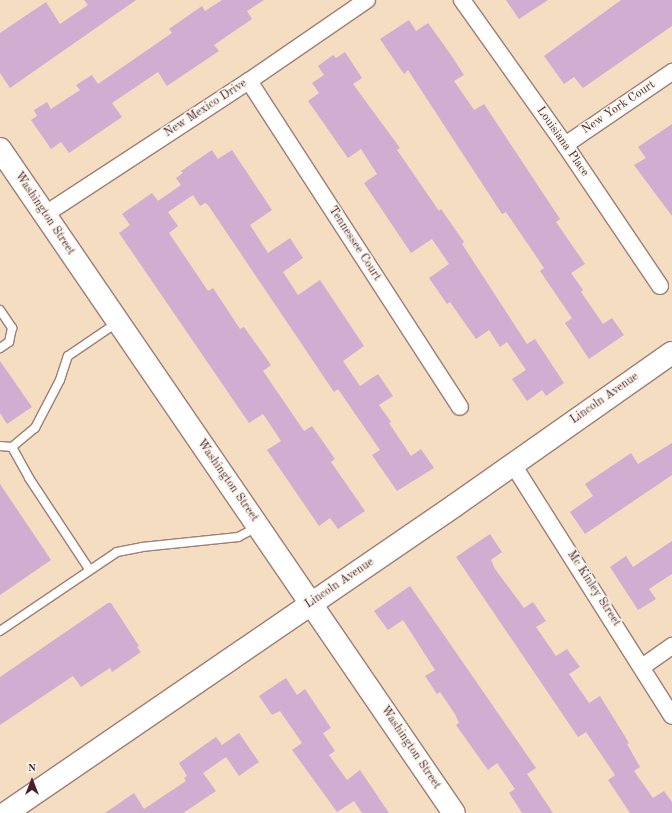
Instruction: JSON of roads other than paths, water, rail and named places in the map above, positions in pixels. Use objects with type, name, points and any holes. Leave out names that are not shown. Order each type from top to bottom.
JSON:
[{"type":"street","name":"New Mexico Drive","points":[[44,215],[249,81],[367,0]]},
{"type":"street","name":"Louisiana Place","points":[[462,0],[565,145],[660,286]]},
{"type":"street","name":"New York Court","points":[[565,145],[672,72]]},
{"type":"street","name":"Tennessee Court","points":[[249,81],[460,407]]},
{"type":"street","name":"Washington Street","points":[[0,149],[258,527],[312,603],[454,813]]},
{"type":"street","name":"Lincoln Avenue","points":[[6,813],[672,353]]},
{"type":"street","name":"Mc Kinley Street","points":[[512,463],[642,666],[672,716]]},
{"type":"street","points":[[642,666],[672,646]]},
{"type":"lane","points":[[0,310],[12,328],[9,342],[0,348]]},
{"type":"lane","points":[[0,446],[12,446],[35,428],[60,380],[68,356],[118,322]]},
{"type":"lane","points":[[12,446],[29,478],[89,569]]},
{"type":"lane","points":[[0,631],[89,569],[117,552],[142,547],[238,537],[258,527]]}]
